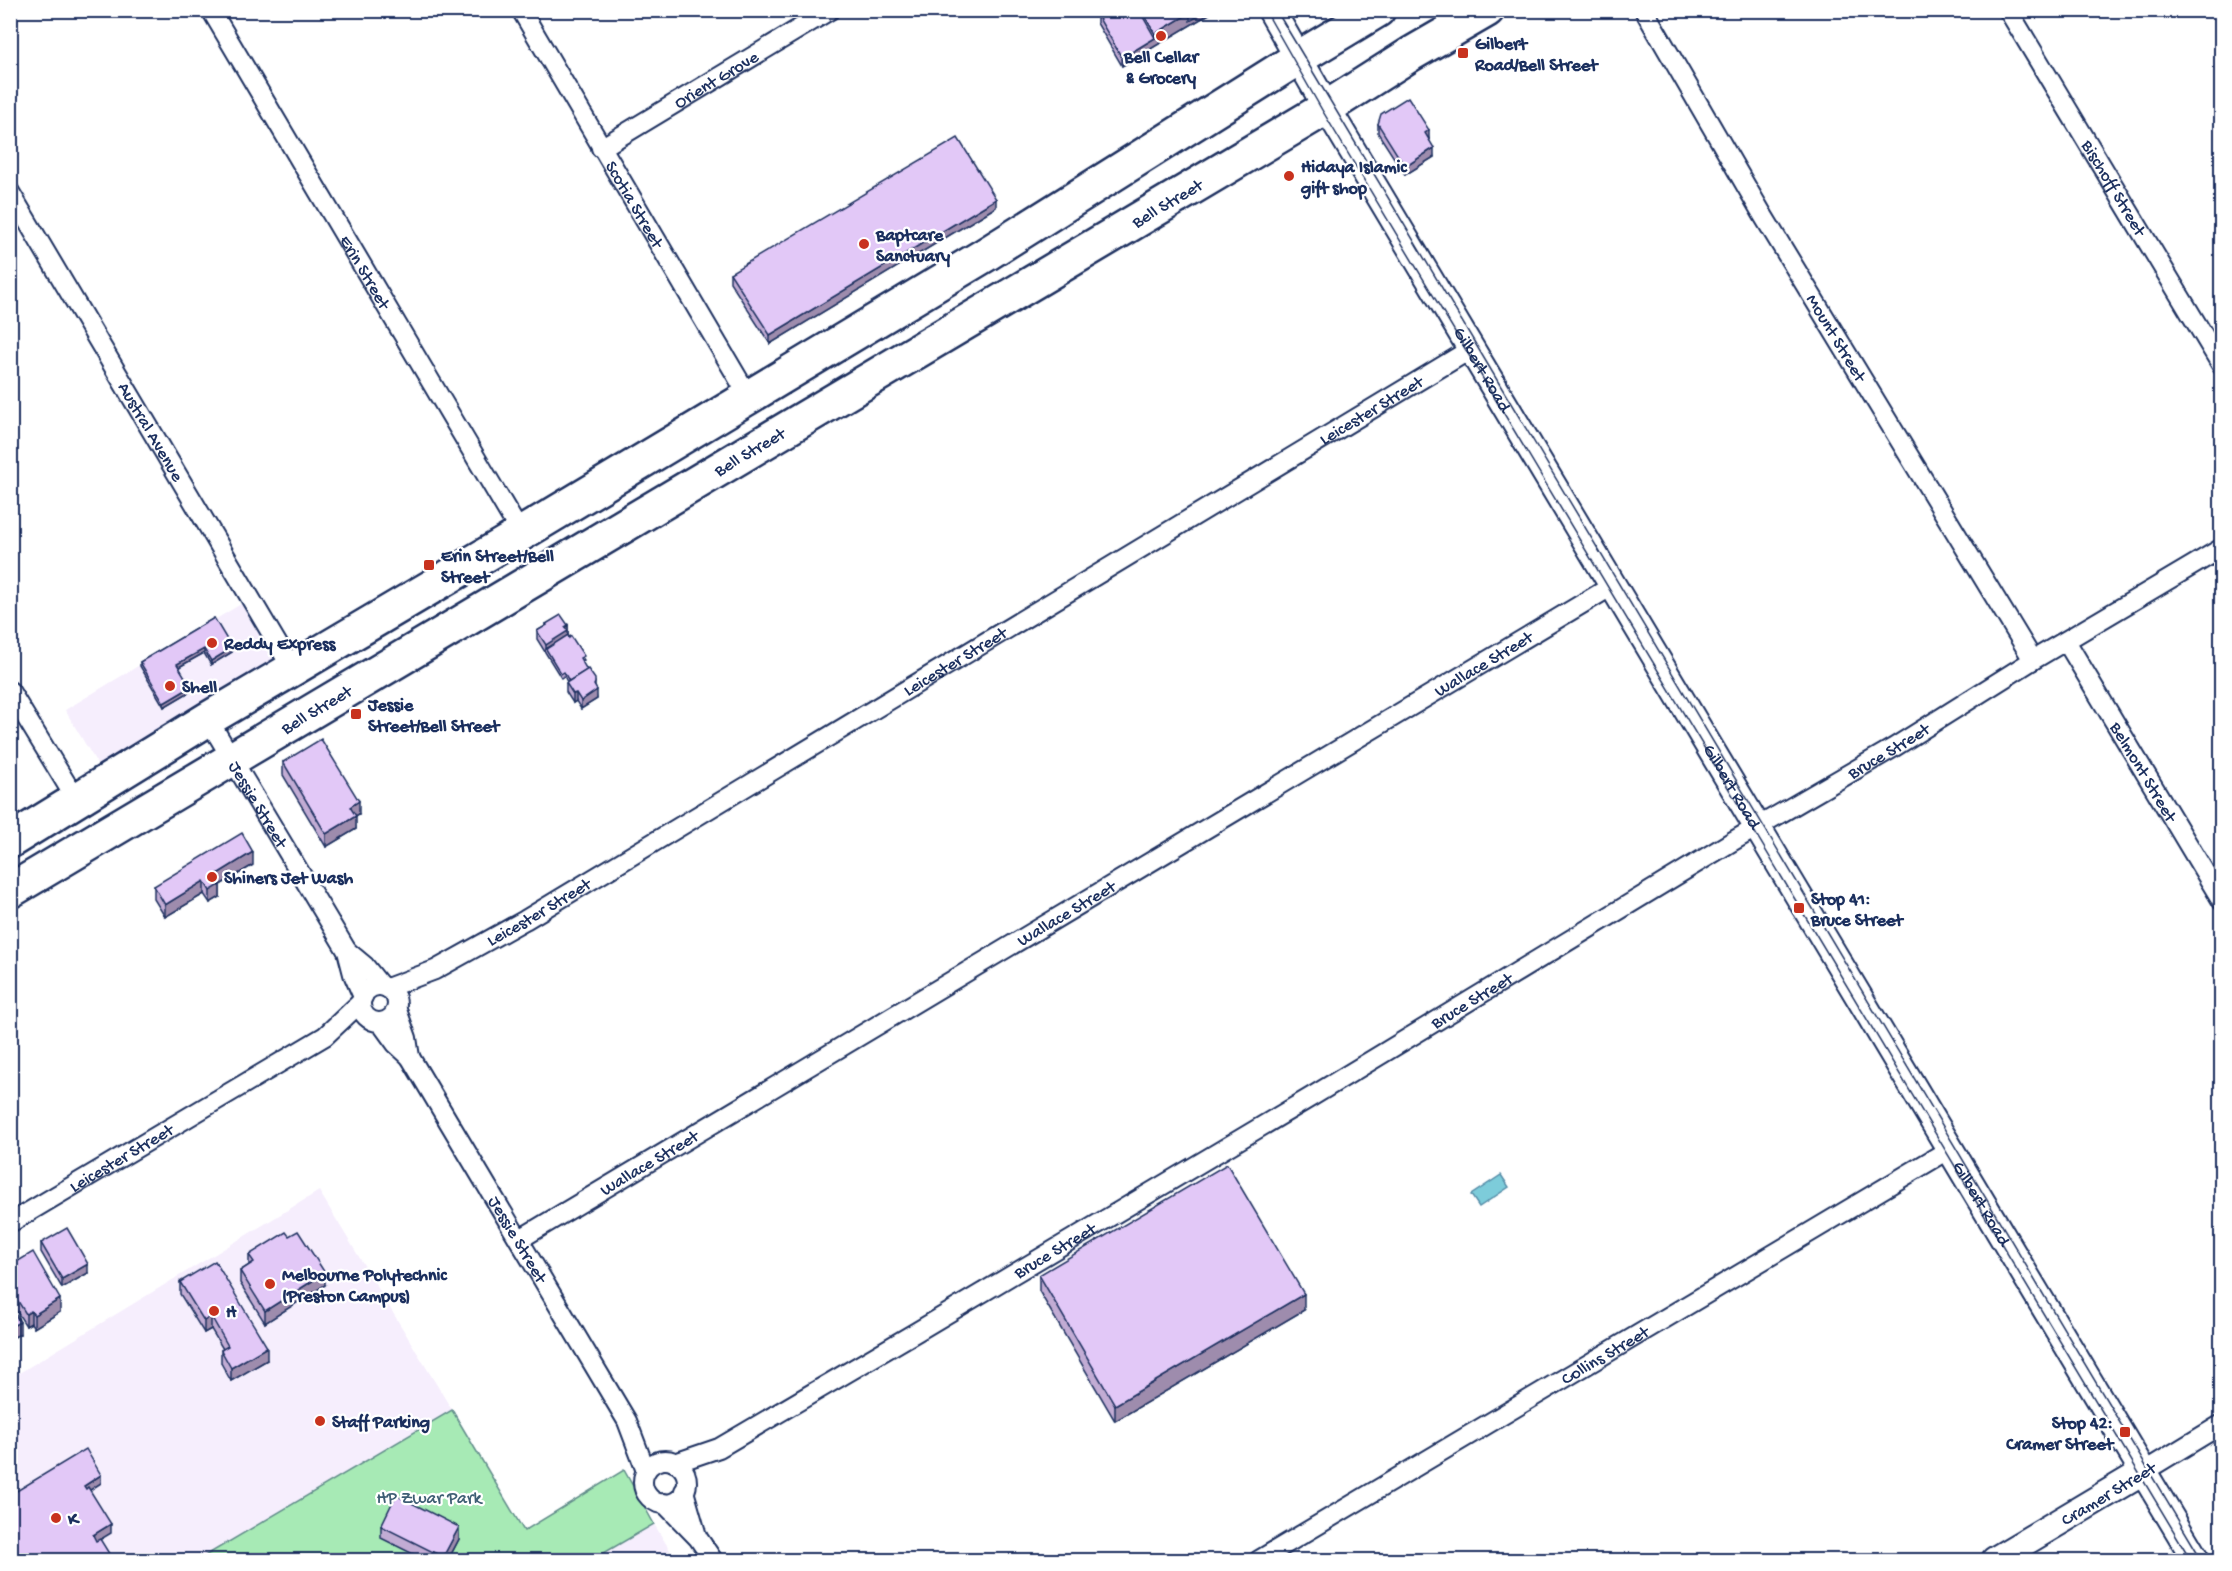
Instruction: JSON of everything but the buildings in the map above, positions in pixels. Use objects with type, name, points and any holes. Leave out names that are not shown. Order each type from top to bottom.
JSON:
[{"type":"highway","points":[[10,841],[208,719],[985,255],[1378,10]]},
{"type":"highway","name":"Bell Street","points":[[10,891],[1327,108],[1411,54],[1486,10]]},
{"type":"street","name":"Erin Street","points":[[211,10],[521,534]]},
{"type":"street","name":"Scotia Street","points":[[521,10],[749,396]]},
{"type":"street","name":"Orient Grove","points":[[601,148],[830,10]]},
{"type":"street","name":"Gilbert Road","points":[[1271,10],[1612,586],[2196,1560]]},
{"type":"street","name":"Mount Street","points":[[1644,10],[1770,227],[2033,660]]},
{"type":"street","name":"Bischoff Street","points":[[2008,10],[2222,366]]},
{"type":"street","name":"Austral Avenue","points":[[10,192],[293,670]]},
{"type":"street","name":"Leicester Street","points":[[384,987],[435,970],[535,914],[1472,350]]},
{"type":"street","name":"Bruce Street","points":[[670,1461],[719,1448],[1311,1097],[2222,548]]},
{"type":"street","name":"Wallace Street","points":[[520,1239],[1612,586]]},
{"type":"street","name":"Belmont Street","points":[[2066,641],[2222,901]]},
{"type":"street","points":[[10,691],[76,801]]},
{"type":"street","name":"Jessie Street","points":[[208,719],[347,951],[362,999]]},
{"type":"street","name":"Jessie Street","points":[[347,951],[365,966],[384,987]]},
{"type":"street","name":"Leicester Street","points":[[397,1007],[435,970]]},
{"type":"street","points":[[384,987],[394,994],[397,1007],[388,1020],[376,1021],[363,1012],[362,999],[370,988],[384,987]]},
{"type":"street","name":"Leicester Street","points":[[10,1223],[325,1036],[362,999]]},
{"type":"street","name":"Jessie Street","points":[[397,1007],[410,1057]]},
{"type":"street","name":"Leicester Street","points":[[325,1036],[376,1021]]},
{"type":"street","name":"Jessie Street","points":[[376,1021],[410,1057],[520,1239],[627,1421],[646,1471]]},
{"type":"street","name":"Collins Street","points":[[1259,1560],[1950,1149]]},
{"type":"street","name":"Jessie Street","points":[[627,1421],[670,1461]]},
{"type":"street","name":"Cramer Street","points":[[1995,1560],[2222,1424]]},
{"type":"street","name":"Bruce Street","points":[[685,1486],[719,1448]]},
{"type":"street","points":[[698,1538],[685,1486],[684,1471],[670,1461],[654,1462],[646,1471],[643,1484],[647,1494],[654,1500],[664,1503],[698,1538],[713,1560]]},
{"type":"street","points":[[664,1503],[676,1500],[685,1486]]},
{"type":"shaded area","name":"Shell","points":[[241,604],[275,661],[99,767],[65,710]]},
{"type":"shaded area","name":"Melbourne Polytechnic (Preston Campus)","points":[[319,1191],[452,1410],[198,1560],[11,1560],[11,1378]]},
{"type":"shaded area","points":[[654,1524],[676,1560],[592,1560]]},
{"type":"green space","name":"HP Zwar Park","points":[[452,1410],[524,1531],[624,1470],[654,1524],[592,1560],[198,1560]]},
{"type":"water","points":[[1501,1175],[1509,1187],[1479,1207],[1471,1195]]},
{"type":"tram line","points":[[1265,10],[1322,110],[2191,1560]]},
{"type":"tram line","points":[[1276,10],[2202,1560]]},
{"type":"place","name":"Bell Cellar & Grocery","points":[[1161,36]]},
{"type":"place","name":"Gilbert Road/Bell Street","points":[[1463,53]]},
{"type":"place","name":"Hidaya Islamic gift shop","points":[[1289,176]]},
{"type":"place","name":"Baptcare Sanctuary","points":[[864,244]]},
{"type":"place","name":"Erin Street/Bell Street","points":[[429,565]]},
{"type":"place","name":"Reddy Express","points":[[212,643]]},
{"type":"place","name":"Shell","points":[[170,686]]},
{"type":"place","name":"Jessie Street/Bell Street","points":[[356,714]]},
{"type":"place","name":"Shiners Jet Wash","points":[[212,877]]},
{"type":"place","name":"Stop 41: Bruce Street","points":[[1799,908]]},
{"type":"place","name":"Melbourne Polytechnic (Preston Campus)","points":[[270,1284]]},
{"type":"place","name":"H","points":[[214,1311]]},
{"type":"place","name":"Staff Parking","points":[[320,1421]]},
{"type":"place","name":"Stop 42: Cramer Street","points":[[2125,1432]]},
{"type":"place","name":"K","points":[[56,1518]]}]
